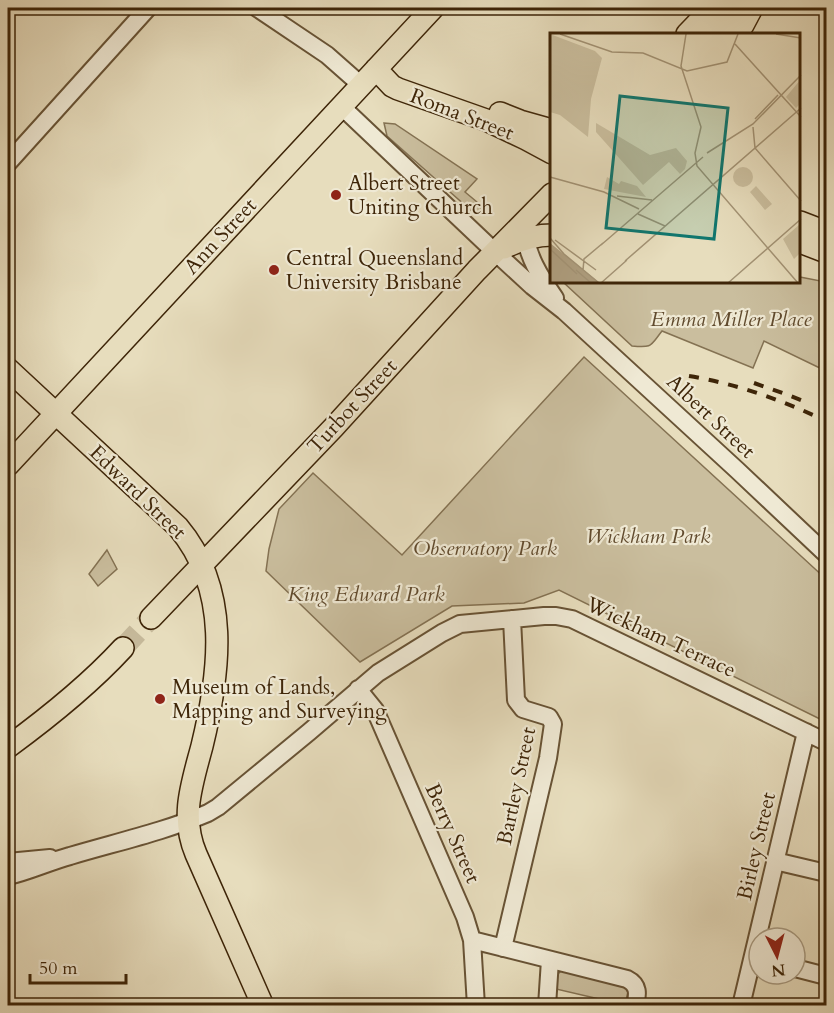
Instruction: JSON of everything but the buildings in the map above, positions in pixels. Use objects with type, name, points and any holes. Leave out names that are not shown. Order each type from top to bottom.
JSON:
[{"type":"main road","name":"Ann Street","points":[[8,465],[433,8]]},
{"type":"main road","points":[[690,33],[722,21],[743,25],[752,8]]},
{"type":"main road","name":"Roma Street","points":[[379,67],[394,75],[520,121],[550,129]]},
{"type":"main road","name":"Roma Street","points":[[379,67],[392,86],[398,89],[486,120],[550,152]]},
{"type":"main road","points":[[493,255],[509,246],[523,232],[550,197]]},
{"type":"main road","points":[[801,222],[826,232]]},
{"type":"main road","points":[[523,232],[538,236],[550,235]]},
{"type":"main road","points":[[801,242],[826,252]]},
{"type":"main road","name":"Turbot Street","points":[[152,618],[493,255]]},
{"type":"main road","points":[[801,258],[826,262]]},
{"type":"main road","name":"Edward Street","points":[[8,369],[178,527],[192,544],[202,564],[210,585],[215,609],[216,662],[211,706],[189,796],[190,836],[193,848],[263,1005]]},
{"type":"main road","points":[[8,747],[58,709],[123,648]]},
{"type":"street","points":[[8,163],[148,8]]},
{"type":"street","points":[[257,8],[327,55],[361,85]]},
{"type":"street","name":"Albert Street","points":[[341,106],[493,255],[564,311],[826,555]]},
{"type":"street","name":"Albert Street","points":[[523,232],[537,271],[564,311]]},
{"type":"street","name":"Wickham Terrace","points":[[8,876],[69,856],[136,839],[208,813],[378,673],[460,624],[556,616],[572,619],[826,742]]},
{"type":"street","name":"Bartley Street","points":[[502,948],[548,758],[553,723],[549,717],[523,710],[516,700],[512,619]]},
{"type":"street","name":"Berry Street","points":[[358,689],[375,710],[465,917],[472,940],[476,1005]]},
{"type":"street","name":"Birley Street","points":[[763,926],[806,732]]},
{"type":"street","name":"Wickham Terrace","points":[[8,862],[69,856]]},
{"type":"street","points":[[776,861],[826,873]]},
{"type":"street","points":[[472,940],[631,981],[637,990],[635,1005]]},
{"type":"street","points":[[547,1005],[550,960]]},
{"type":"street","points":[[807,971],[826,976]]},
{"type":"street","name":"Birley Street","points":[[741,1005],[747,986]]},
{"type":"green space","points":[[384,123],[395,124],[477,179],[465,192],[483,207],[476,215],[387,136]]},
{"type":"green space","name":"Emma Miller Place","points":[[801,277],[826,282],[826,371],[764,341],[753,368],[662,331],[650,345],[632,346],[565,284],[801,284]]},
{"type":"green space","name":"Wickham Park","points":[[584,357],[826,579],[826,722],[559,590],[524,603],[452,606],[360,662],[266,571],[279,509],[313,473],[402,555]]},
{"type":"green space","points":[[107,550],[117,569],[98,586],[89,574]]},
{"type":"green space","points":[[561,971],[624,985],[628,992],[625,1005],[556,989],[557,975]]},
{"type":"tunnel","points":[[123,648],[151,618]]},
{"type":"railway","points":[[689,376],[724,383],[759,394],[826,421]]},
{"type":"railway","points":[[754,383],[808,403]]},
{"type":"place","name":"Albert Street Uniting Church","points":[[336,195]]},
{"type":"place","name":"Central Queensland University Brisbane","points":[[274,270]]},
{"type":"place","name":"Museum of Lands, Mapping and Surveying","points":[[160,699]]},
{"type":"park label","name":"Observatory Park","points":[[485,548]]},
{"type":"park label","name":"King Edward Park","points":[[366,594]]}]
